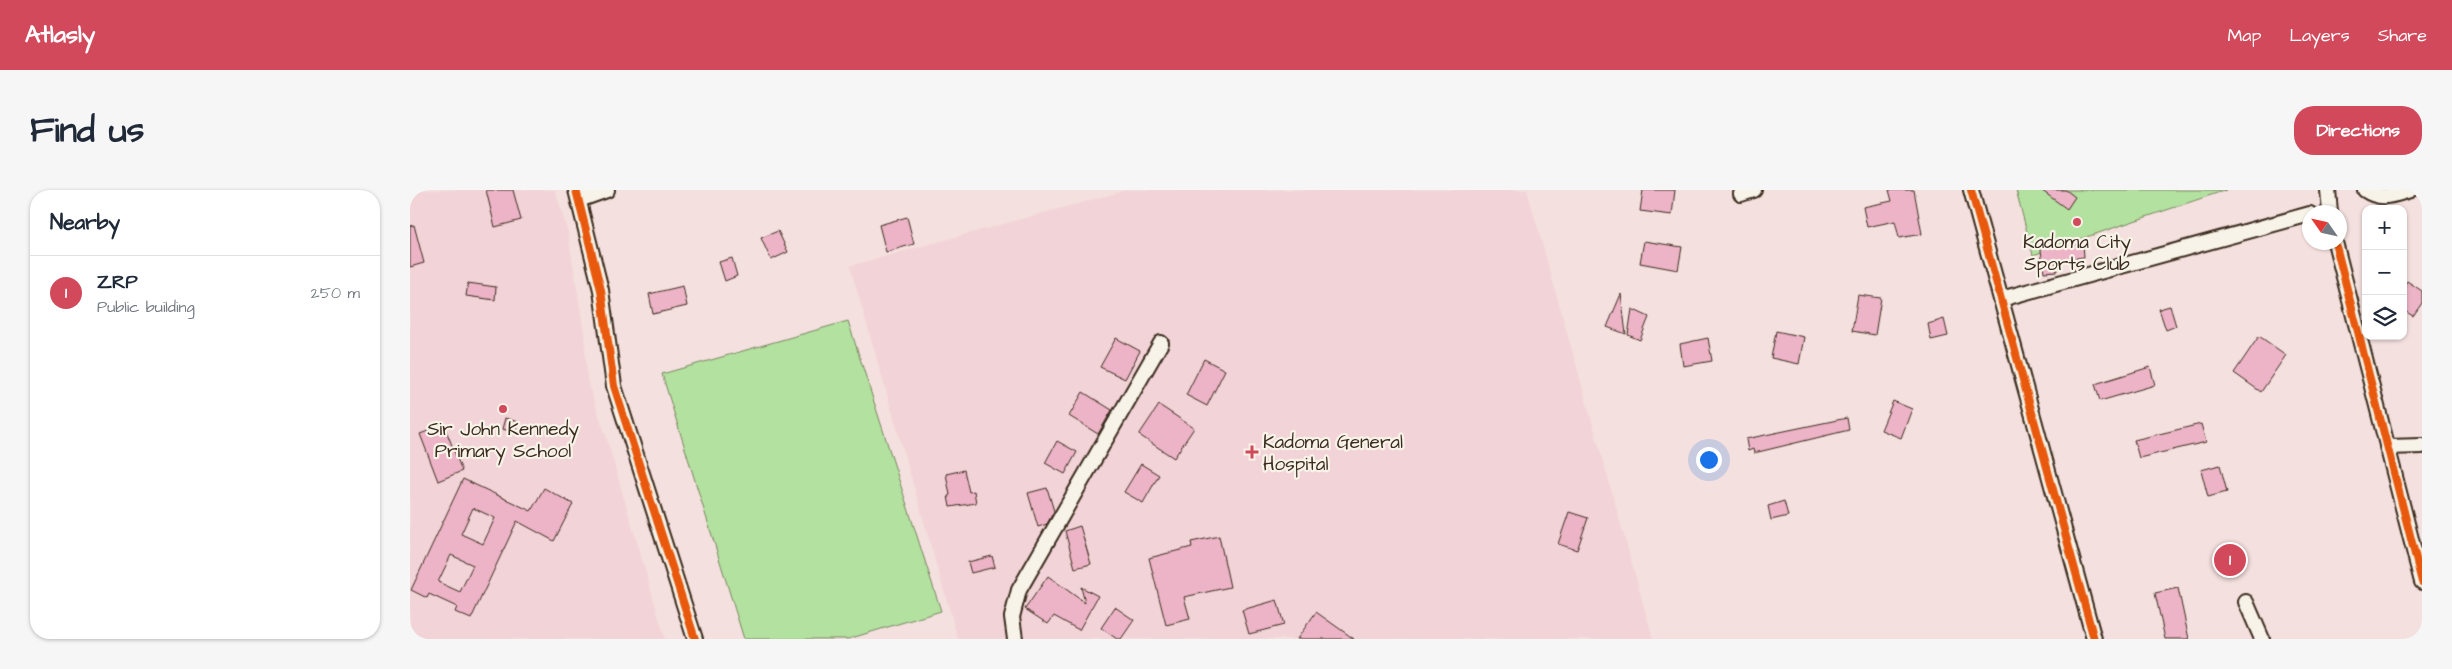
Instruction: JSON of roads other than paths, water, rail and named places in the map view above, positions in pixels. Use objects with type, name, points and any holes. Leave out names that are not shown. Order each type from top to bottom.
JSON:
[{"type":"street","points":[[607,190],[578,195],[601,290],[614,386],[696,639]]},
{"type":"street","points":[[1971,190],[2094,639]]},
{"type":"street","points":[[2328,190],[2329,205]]},
{"type":"street","points":[[2365,190],[2376,197],[2392,196],[2410,190]]},
{"type":"street","points":[[2001,299],[2302,216]]},
{"type":"street","points":[[2336,250],[2422,582]]},
{"type":"street","points":[[1015,639],[1012,617],[1019,590],[1161,343]]},
{"type":"street","points":[[2387,448],[2422,446]]},
{"type":"street","points":[[2246,602],[2262,639]]},
{"type":"place","name":"Kadoma City Sports Club","points":[[2077,222]]},
{"type":"place","name":"Sir John Kennedy Primary School","points":[[503,409]]},
{"type":"place","name":"Kadoma General Hospital","points":[[1252,452]]},
{"type":"place","name":"ZRP","points":[[2230,560]]}]
